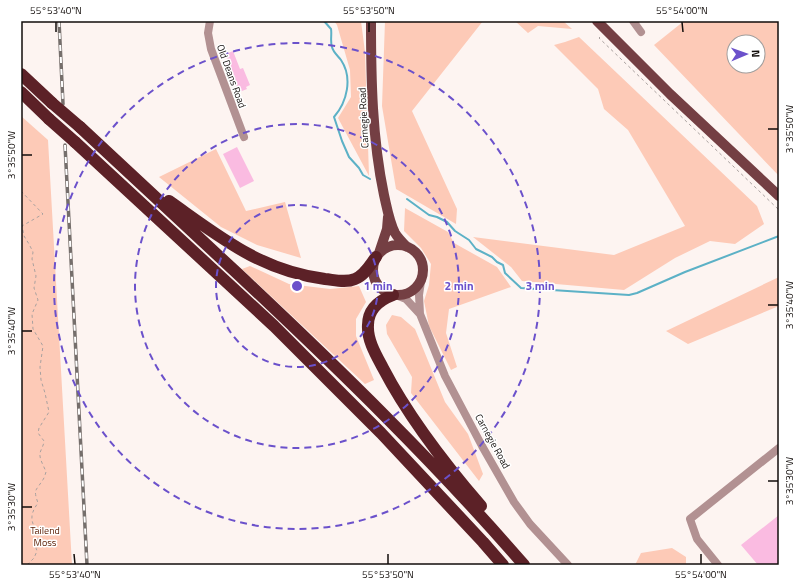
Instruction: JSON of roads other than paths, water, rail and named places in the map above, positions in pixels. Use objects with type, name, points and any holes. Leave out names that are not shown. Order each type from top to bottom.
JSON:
[{"type":"highway","points":[[21,74],[289,322],[396,426],[524,565]]},
{"type":"highway","points":[[21,92],[274,326],[381,433],[503,565]]},
{"type":"highway","points":[[126,170],[222,239],[244,253],[283,270],[317,278],[349,280],[362,275],[377,255]]},
{"type":"highway","points":[[395,295],[383,299],[377,304],[368,320],[370,338],[380,363],[394,389],[430,444],[531,565]]},
{"type":"main road","name":"Carnegie Road","points":[[371,21],[376,142],[381,179],[388,213],[396,234],[407,247]]},
{"type":"main road","points":[[597,21],[670,94],[779,196]]},
{"type":"main road","name":"Carnegie Road","points":[[377,255],[387,229],[388,213]]},
{"type":"main road","points":[[395,245],[407,247],[415,251],[423,266],[420,282],[410,292],[404,295],[395,295],[386,292],[379,287],[373,273],[373,265],[377,255],[389,246],[395,245]]},
{"type":"street","name":"Old Deans Road","points":[[210,21],[208,33],[211,49],[244,137]]},
{"type":"street","points":[[633,21],[641,32]]},
{"type":"street","name":"Carnegie Road","points":[[420,314],[419,295],[422,275]]},
{"type":"street","name":"Carnegie Road","points":[[395,295],[410,302],[420,314],[445,376],[514,502],[530,524],[568,565]]},
{"type":"street","points":[[718,565],[697,539],[690,519],[779,448]]},
{"type":"waterway","points":[[324,21],[331,29],[331,43],[334,52],[341,60],[347,74],[347,90],[345,97],[339,111],[334,117],[349,157],[363,175],[370,179]]},
{"type":"waterway","points":[[407,199],[429,215],[447,222],[455,231],[469,240],[476,249],[492,257],[503,265],[505,273],[521,288],[629,295],[779,236]]},
{"type":"railway","points":[[59,21],[63,104]]},
{"type":"railway","points":[[65,145],[87,565]]},
{"type":"park label","name":"Tailend Moss","points":[[45,536]]}]
